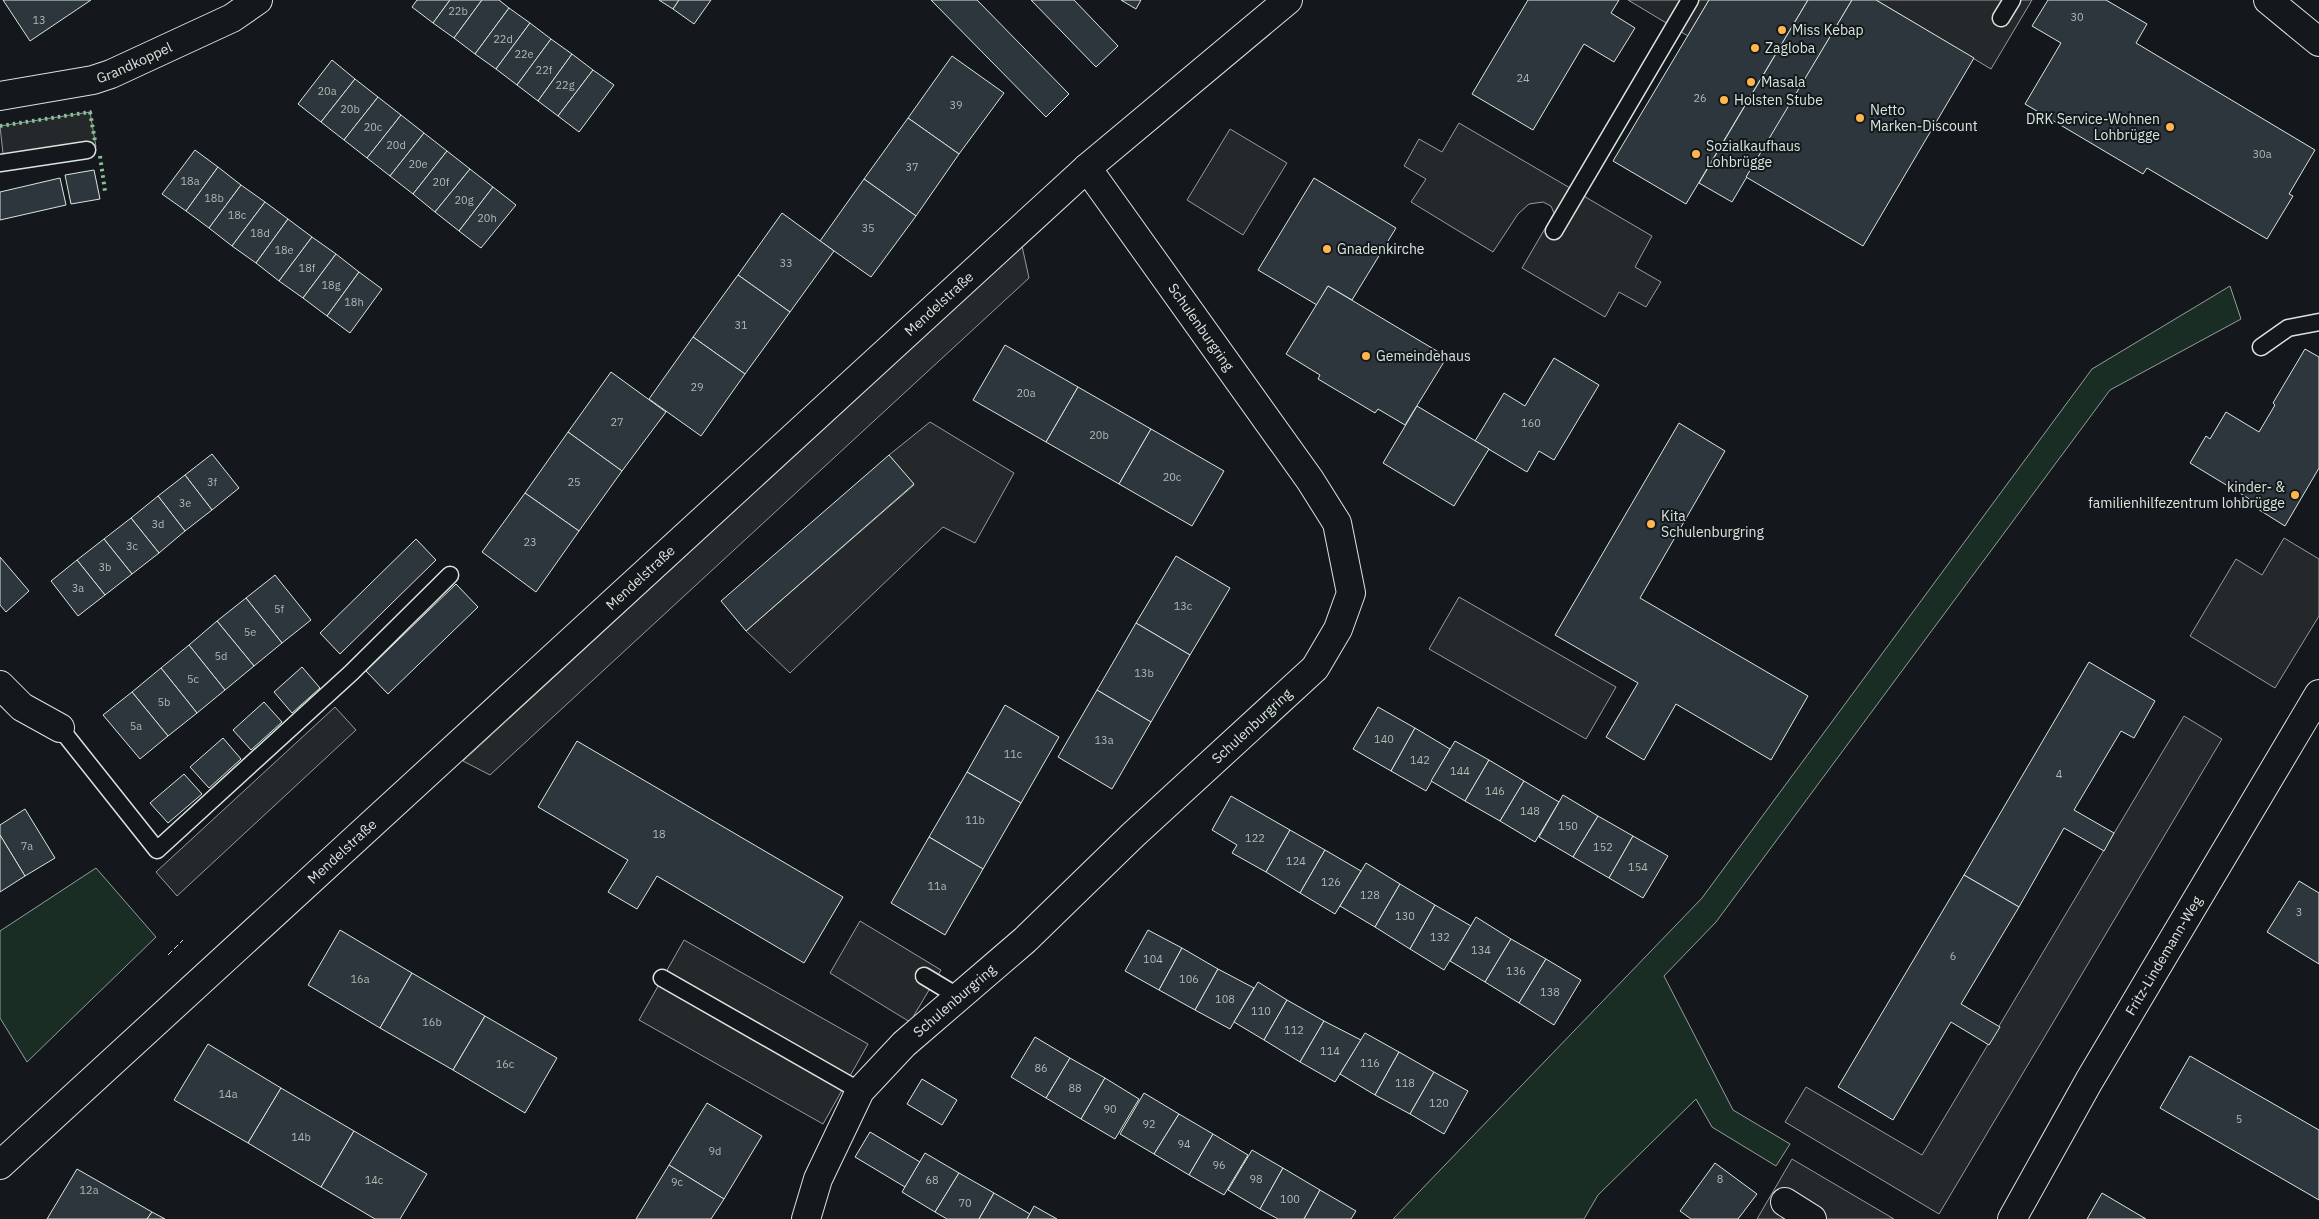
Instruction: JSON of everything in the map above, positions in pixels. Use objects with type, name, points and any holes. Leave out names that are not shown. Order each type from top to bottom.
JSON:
[{"type":"street","name":"Grandkoppel","points":[[0,96],[93,80],[111,74],[232,18],[258,0]]},
{"type":"street","name":"Mendelstraße","points":[[0,1165],[1087,168],[1288,0]]},
{"type":"street","points":[[2268,0],[2319,42]]},
{"type":"street","name":"Schulenburgring","points":[[806,1219],[818,1179],[860,1091],[904,1044],[1025,940],[1133,835],[1315,668],[1338,630],[1352,593],[1337,523],[1310,480],[1087,168]]},
{"type":"street","points":[[0,685],[22,707],[60,728]]},
{"type":"street","name":"Fritz-Lindemann-Weg","points":[[2012,1219],[2089,1081],[2319,694]]},
{"type":"street","points":[[1785,1202],[1812,1219]]},
{"type":"lane","points":[[1554,231],[1690,0]]},
{"type":"lane","points":[[2001,18],[2012,0]]},
{"type":"lane","points":[[0,163],[87,150]]},
{"type":"lane","points":[[2261,347],[2288,328],[2319,322]]},
{"type":"lane","points":[[60,728],[157,850],[351,673],[450,574]]},
{"type":"lane","points":[[924,976],[959,997]]},
{"type":"lane","points":[[662,978],[860,1091]]},
{"type":"green space","points":[[2230,286],[2241,319],[2110,390],[1716,922],[1664,976],[1733,1110],[1790,1144],[1776,1166],[1712,1127],[1696,1099],[1598,1195],[1584,1219],[1393,1219],[1702,898],[2092,369]]},
{"type":"green space","points":[[96,868],[156,937],[27,1062],[0,1018],[0,931]]},
{"type":"shaded area","points":[[1628,0],[1709,0],[1688,36]]},
{"type":"shaded area","points":[[1876,0],[2032,0],[1991,69]]},
{"type":"shaded area","points":[[90,112],[96,147],[4,163],[0,126]]},
{"type":"shaded area","points":[[1459,123],[1652,236],[1635,267],[1661,282],[1646,307],[1619,292],[1605,317],[1522,268],[1554,213],[1551,206],[1543,202],[1529,204],[1518,214],[1493,252],[1411,202],[1426,179],[1404,166],[1419,139],[1442,152]]},
{"type":"shaded area","points":[[1230,129],[1287,163],[1243,235],[1187,200]]},
{"type":"shaded area","points":[[1022,246],[1029,278],[490,775],[463,761]]},
{"type":"shaded area","points":[[930,422],[1014,473],[975,543],[943,527],[790,673],[746,631],[914,485],[889,455]]},
{"type":"shaded area","points":[[2284,538],[2319,559],[2319,616],[2275,688],[2190,636],[2236,559],[2262,575]]},
{"type":"shaded area","points":[[1459,597],[1616,687],[1586,739],[1429,649]]},
{"type":"shaded area","points":[[335,707],[356,730],[177,896],[156,872]]},
{"type":"shaded area","points":[[2184,716],[2222,739],[1939,1214],[1785,1122],[1806,1087],[1922,1155]]},
{"type":"shaded area","points":[[860,921],[941,970],[910,1022],[830,973]]},
{"type":"shaded area","points":[[684,940],[868,1044],[823,1124],[639,1020]]},
{"type":"shaded area","points":[[1792,1159],[1894,1219],[1757,1219]]},
{"type":"building","points":[[3,0],[91,0],[30,41]]},
{"type":"building","points":[[417,0],[450,0],[433,23],[412,7]]},
{"type":"building","points":[[450,0],[482,0],[454,38],[433,23]]},
{"type":"building","points":[[482,0],[499,0],[509,8],[475,54],[454,38]]},
{"type":"building","points":[[659,0],[679,0],[673,9]]},
{"type":"building","points":[[679,0],[711,0],[694,24],[673,9]]},
{"type":"building","points":[[931,0],[977,0],[1069,94],[1046,117]]},
{"type":"building","points":[[1031,0],[1074,0],[1118,46],[1096,67]]},
{"type":"building","points":[[1121,0],[1141,0],[1136,9]]},
{"type":"building","points":[[1528,0],[1619,0],[1611,13],[1635,28],[1614,62],[1584,44],[1533,130],[1472,94]]},
{"type":"building","points":[[1709,0],[1808,0],[1686,204],[1613,161]]},
{"type":"building","points":[[1808,0],[1852,0],[1732,202],[1699,183]]},
{"type":"building","name":"Netto Marken-Discount","points":[[1852,0],[1876,0],[1974,58],[1863,246],[1746,177]]},
{"type":"building","name":"DRK Service-Wohnen Lohbrügge","points":[[2048,0],[2106,0],[2147,24],[2136,43],[2315,150],[2289,194],[2293,196],[2267,239],[2147,168],[2143,174],[2025,104],[2061,43],[2032,26]]},
{"type":"building","points":[[509,8],[530,23],[496,69],[475,54]]},
{"type":"building","points":[[530,23],[551,39],[517,85],[496,69]]},
{"type":"building","points":[[551,39],[572,54],[538,101],[517,85]]},
{"type":"building","points":[[572,54],[593,70],[558,116],[538,101]]},
{"type":"building","points":[[952,56],[1004,93],[959,154],[908,118]]},
{"type":"building","points":[[332,60],[355,79],[321,122],[298,104]]},
{"type":"building","points":[[593,70],[614,85],[579,132],[558,116]]},
{"type":"building","points":[[355,79],[378,97],[344,140],[321,122]]},
{"type":"building","points":[[378,97],[401,115],[367,158],[344,140]]},
{"type":"building","points":[[401,115],[424,133],[390,176],[367,158]]},
{"type":"building","points":[[908,118],[959,154],[916,216],[864,179]]},
{"type":"building","points":[[424,133],[447,151],[413,194],[390,176]]},
{"type":"building","points":[[195,150],[218,167],[186,211],[162,194]]},
{"type":"building","points":[[447,151],[470,169],[435,212],[413,194]]},
{"type":"building","points":[[218,167],[241,185],[209,228],[186,211]]},
{"type":"building","points":[[470,169],[493,187],[459,231],[435,212]]},
{"type":"building","points":[[94,170],[100,199],[71,204],[65,175]]},
{"type":"building","points":[[60,178],[66,205],[0,220],[0,192]]},
{"type":"building","name":"Gnadenkirche","points":[[1314,178],[1396,228],[1352,300],[1328,286],[1317,305],[1258,270]]},
{"type":"building","points":[[864,179],[916,216],[871,277],[820,241]]},
{"type":"building","points":[[241,185],[265,202],[232,246],[209,228]]},
{"type":"building","points":[[493,187],[516,205],[481,248],[459,231]]},
{"type":"building","points":[[265,202],[288,219],[256,263],[232,246]]},
{"type":"building","points":[[782,213],[834,251],[790,312],[738,275]]},
{"type":"building","points":[[288,219],[312,237],[279,281],[256,263]]},
{"type":"building","points":[[312,237],[336,254],[303,298],[279,281]]},
{"type":"building","points":[[336,254],[359,272],[327,316],[303,298]]},
{"type":"building","points":[[359,272],[382,289],[350,333],[327,316]]},
{"type":"building","points":[[738,275],[790,312],[745,374],[693,337]]},
{"type":"building","name":"Gemeindehaus","points":[[1328,286],[1447,357],[1405,425],[1378,409],[1375,413],[1318,379],[1320,375],[1286,354]]},
{"type":"building","points":[[693,337],[745,374],[701,436],[649,399]]},
{"type":"building","points":[[1005,345],[1078,387],[1046,442],[973,400]]},
{"type":"building","points":[[2305,349],[2319,357],[2319,468],[2285,526],[2253,506],[2256,503],[2190,463],[2206,436],[2210,439],[2226,412],[2259,432],[2275,405],[2273,403]]},
{"type":"building","points":[[1554,358],[1599,385],[1554,460],[1539,451],[1527,472],[1475,441],[1504,393],[1525,406]]},
{"type":"building","points":[[611,372],[666,412],[622,471],[568,432]]},
{"type":"building","points":[[1078,387],[1151,429],[1119,484],[1046,442]]},
{"type":"building","points":[[1417,406],[1489,449],[1454,506],[1383,463]]},
{"type":"building","name":"Kita Schulenburgring","points":[[1679,423],[1725,451],[1640,598],[1808,696],[1771,760],[1676,704],[1644,760],[1606,737],[1638,683],[1555,635]]},
{"type":"building","points":[[1151,429],[1224,471],[1192,526],[1119,484]]},
{"type":"building","points":[[568,432],[622,471],[579,531],[525,493]]},
{"type":"building","points":[[212,454],[239,488],[212,510],[185,475]]},
{"type":"building","points":[[889,455],[914,484],[746,631],[721,601]]},
{"type":"building","points":[[185,475],[212,510],[185,531],[158,496]]},
{"type":"building","points":[[525,493],[579,531],[536,592],[482,552]]},
{"type":"building","points":[[158,496],[185,531],[159,553],[131,518]]},
{"type":"building","points":[[131,518],[159,553],[132,574],[104,539]]},
{"type":"building","points":[[104,539],[132,574],[105,595],[77,560]]},
{"type":"building","points":[[416,539],[436,560],[340,654],[320,633]]},
{"type":"building","points":[[1176,556],[1230,588],[1190,655],[1136,623]]},
{"type":"building","points":[[0,557],[29,591],[6,612],[0,605]]},
{"type":"building","points":[[77,560],[105,595],[78,616],[51,581]]},
{"type":"building","points":[[275,575],[311,620],[282,643],[246,598]]},
{"type":"building","points":[[456,584],[478,607],[388,694],[366,671]]},
{"type":"building","points":[[246,598],[282,643],[254,666],[217,621]]},
{"type":"building","points":[[217,621],[254,666],[225,690],[189,645]]},
{"type":"building","points":[[1136,623],[1190,655],[1151,722],[1097,690]]},
{"type":"building","points":[[189,645],[225,690],[197,713],[161,668]]},
{"type":"building","points":[[2089,662],[2155,701],[2134,738],[2121,731],[2074,810],[2114,833],[2104,851],[2064,828],[2019,907],[1964,875]]},
{"type":"building","points":[[302,667],[320,688],[292,713],[274,692]]},
{"type":"building","points":[[161,668],[197,713],[168,736],[132,692]]},
{"type":"building","points":[[1097,690],[1151,722],[1112,789],[1058,757]]},
{"type":"building","points":[[132,692],[168,736],[140,759],[103,715]]},
{"type":"building","points":[[264,702],[282,722],[251,750],[233,730]]},
{"type":"building","points":[[1005,705],[1059,737],[1021,803],[967,772]]},
{"type":"building","points":[[1378,707],[1415,728],[1391,771],[1353,749]]},
{"type":"building","points":[[1415,728],[1450,749],[1426,791],[1391,771]]},
{"type":"building","points":[[223,738],[241,759],[209,788],[190,767]]},
{"type":"building","points":[[577,741],[843,897],[804,963],[657,876],[637,909],[608,892],[628,860],[538,807]]},
{"type":"building","points":[[1455,741],[1489,760],[1465,801],[1431,781]]},
{"type":"building","points":[[1489,760],[1524,781],[1500,821],[1465,801]]},
{"type":"building","points":[[967,772],[1021,803],[983,869],[929,837]]},
{"type":"building","points":[[184,774],[202,794],[168,823],[150,803]]},
{"type":"building","points":[[1524,781],[1559,802],[1535,842],[1500,821]]},
{"type":"building","points":[[1563,795],[1598,816],[1573,857],[1539,837]]},
{"type":"building","points":[[1231,796],[1290,830],[1266,872],[1232,853],[1237,845],[1212,830]]},
{"type":"building","points":[[25,809],[55,858],[25,876],[0,835],[0,825]]},
{"type":"building","points":[[1598,816],[1633,836],[1609,878],[1573,857]]},
{"type":"building","points":[[1290,830],[1325,850],[1300,893],[1266,872]]},
{"type":"building","points":[[0,835],[25,876],[0,892]]},
{"type":"building","points":[[1633,836],[1668,856],[1643,898],[1609,878]]},
{"type":"building","points":[[929,837],[983,869],[945,935],[891,903]]},
{"type":"building","points":[[1325,850],[1361,871],[1335,914],[1300,893]]},
{"type":"building","points":[[1366,863],[1400,884],[1375,927],[1340,906]]},
{"type":"building","points":[[1964,875],[2019,907],[1961,1004],[2000,1027],[1989,1045],[1951,1022],[1893,1120],[1838,1087]]},
{"type":"building","points":[[2299,881],[2319,893],[2319,964],[2267,932]]},
{"type":"building","points":[[1400,884],[1435,905],[1410,949],[1375,927]]},
{"type":"building","points":[[1435,905],[1471,926],[1444,970],[1410,949]]},
{"type":"building","points":[[1476,917],[1511,939],[1485,982],[1450,961]]},
{"type":"building","points":[[340,930],[412,973],[380,1028],[308,985]]},
{"type":"building","points":[[1148,930],[1182,948],[1159,990],[1125,971]]},
{"type":"building","points":[[1511,939],[1546,959],[1519,1003],[1485,982]]},
{"type":"building","points":[[1182,948],[1218,969],[1195,1010],[1159,990]]},
{"type":"building","points":[[1546,959],[1581,980],[1554,1025],[1519,1003]]},
{"type":"building","points":[[1218,969],[1254,988],[1230,1029],[1195,1010]]},
{"type":"building","points":[[412,973],[485,1016],[453,1070],[380,1028]]},
{"type":"building","points":[[1258,982],[1287,1000],[1264,1040],[1234,1022]]},
{"type":"building","points":[[1287,1000],[1324,1021],[1300,1062],[1264,1040]]},
{"type":"building","points":[[485,1016],[557,1058],[525,1113],[453,1070]]},
{"type":"building","points":[[1324,1021],[1361,1040],[1335,1082],[1300,1062]]},
{"type":"building","points":[[1365,1033],[1399,1052],[1375,1095],[1340,1074]]},
{"type":"building","points":[[1035,1037],[1070,1058],[1046,1098],[1011,1077]]},
{"type":"building","points":[[208,1044],[281,1088],[248,1143],[174,1100]]},
{"type":"building","points":[[1399,1052],[1434,1072],[1410,1114],[1375,1095]]},
{"type":"building","points":[[2190,1056],[2319,1130],[2319,1200],[2160,1108]]},
{"type":"building","points":[[1070,1058],[1105,1078],[1081,1119],[1046,1098]]},
{"type":"building","points":[[1434,1072],[1468,1091],[1444,1134],[1410,1114]]},
{"type":"building","points":[[1105,1078],[1139,1099],[1115,1139],[1081,1119]]},
{"type":"building","points":[[922,1079],[957,1100],[942,1125],[907,1104]]},
{"type":"building","points":[[281,1088],[354,1131],[321,1187],[248,1143]]},
{"type":"building","points":[[1144,1093],[1179,1114],[1154,1154],[1120,1134]]},
{"type":"building","points":[[707,1103],[762,1136],[724,1199],[669,1165]]},
{"type":"building","points":[[1179,1114],[1213,1134],[1189,1175],[1154,1154]]},
{"type":"building","points":[[354,1131],[427,1174],[400,1219],[375,1219],[321,1187]]},
{"type":"building","points":[[870,1132],[920,1162],[905,1187],[855,1157]]},
{"type":"building","points":[[1213,1134],[1248,1155],[1224,1195],[1189,1175]]},
{"type":"building","points":[[1252,1150],[1283,1168],[1260,1209],[1228,1190]]},
{"type":"building","points":[[925,1153],[959,1173],[935,1212],[902,1192]]},
{"type":"building","points":[[1715,1163],[1757,1194],[1738,1219],[1691,1219],[1680,1211]]},
{"type":"building","points":[[669,1165],[724,1199],[711,1219],[636,1219]]},
{"type":"building","points":[[1283,1168],[1320,1190],[1304,1219],[1278,1219],[1260,1209]]},
{"type":"building","points":[[77,1169],[152,1212],[147,1219],[47,1219]]},
{"type":"building","points":[[959,1173],[994,1193],[979,1219],[947,1219],[935,1212]]},
{"type":"building","points":[[1320,1190],[1356,1211],[1351,1219],[1304,1219]]},
{"type":"building","points":[[994,1193],[1030,1214],[1027,1219],[979,1219]]},
{"type":"building","points":[[2102,1193],[2146,1219],[2087,1219]]},
{"type":"building","points":[[1034,1206],[1057,1219],[1027,1219]]},
{"type":"building","points":[[152,1212],[165,1219],[147,1219]]},
{"type":"hedge","points":[[0,126],[90,112],[95,141]]},
{"type":"hedge","points":[[100,156],[105,191]]},
{"type":"fence","points":[[168,955],[183,940]]},
{"type":"place","name":"Miss Kebap","points":[[1782,30]]},
{"type":"place","name":"Zagloba","points":[[1755,48]]},
{"type":"place","name":"Masala","points":[[1751,82]]},
{"type":"place","name":"Holsten Stube","points":[[1724,100]]},
{"type":"place","name":"Netto Marken-Discount","points":[[1860,118]]},
{"type":"place","name":"DRK Service-Wohnen Lohbrügge","points":[[2170,127]]},
{"type":"place","name":"Sozialkaufhaus Lohbrügge","points":[[1696,154]]},
{"type":"place","name":"Gnadenkirche","points":[[1327,249]]},
{"type":"place","name":"Gemeindehaus","points":[[1366,356]]},
{"type":"place","name":"kinder- & familienhilfezentrum lohbrügge","points":[[2295,495]]},
{"type":"place","name":"Kita Schulenburgring","points":[[1651,524]]}]
